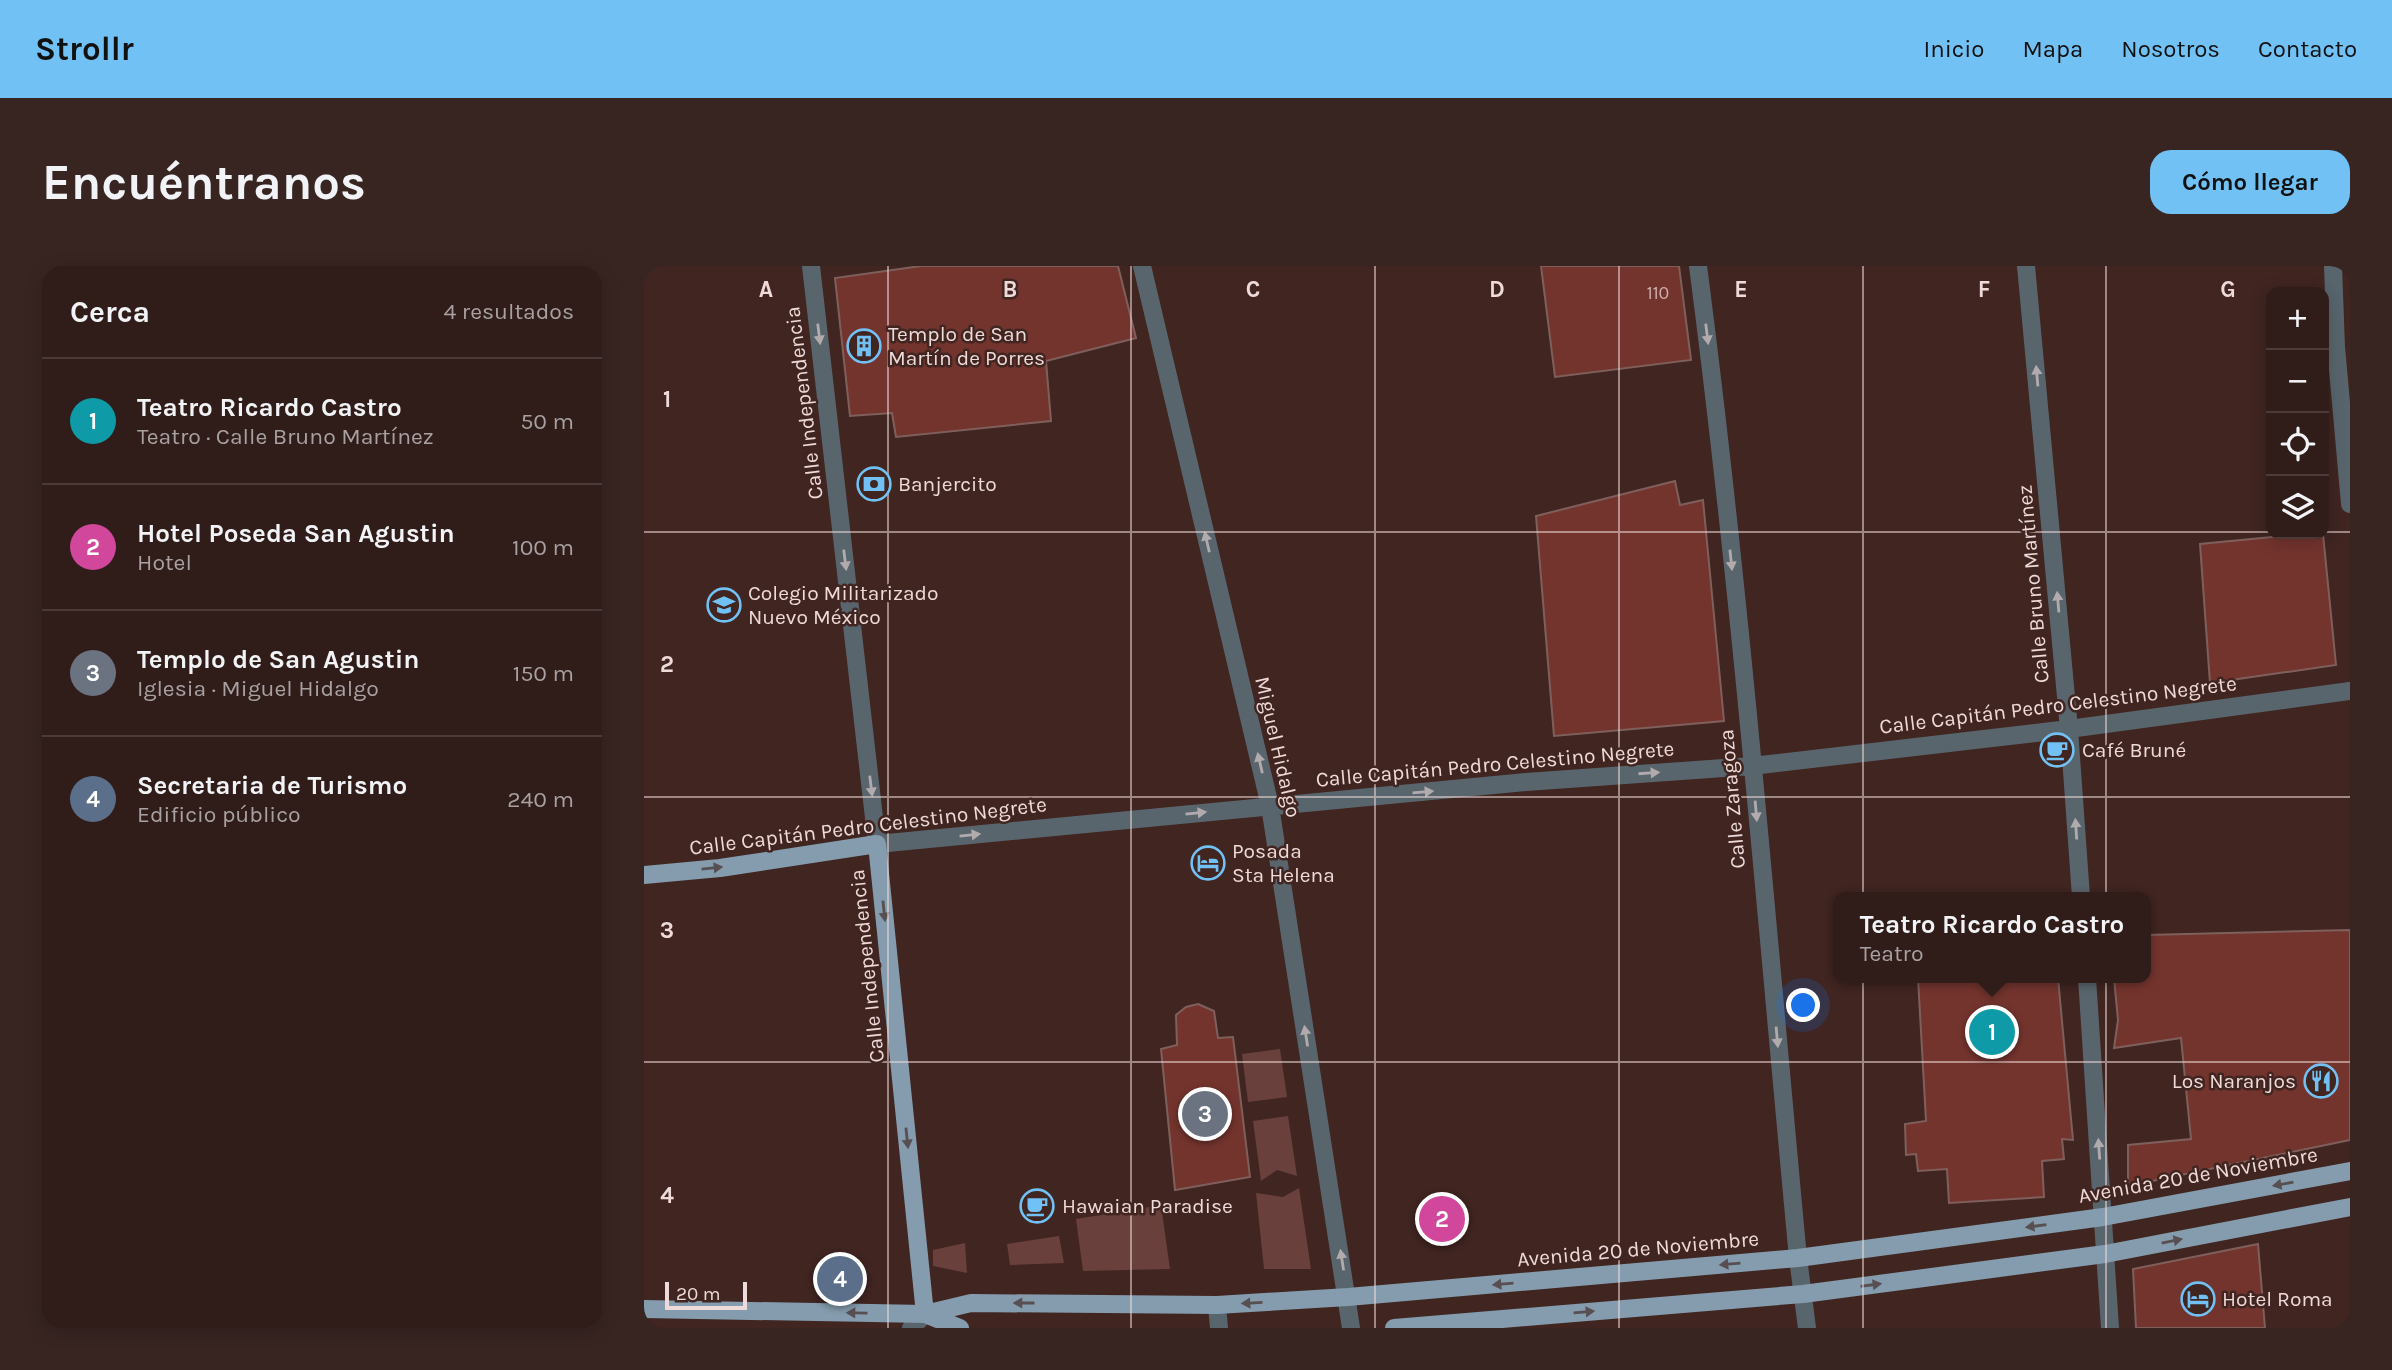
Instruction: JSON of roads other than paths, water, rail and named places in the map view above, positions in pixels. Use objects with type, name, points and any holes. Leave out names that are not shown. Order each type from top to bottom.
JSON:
[{"type":"main road","name":"Calle Capitán Pedro Celestino Negrete","points":[[644,875],[720,868],[877,844]]},
{"type":"main road","name":"Calle Independencia","points":[[877,844],[926,1321]]},
{"type":"main road","name":"Avenida 20 de Noviembre","points":[[926,1321],[971,1303],[1217,1305],[1348,1297],[1798,1258],[2104,1217],[2350,1171]]},
{"type":"main road","points":[[1394,1328],[1803,1294],[2105,1254],[2350,1207]]},
{"type":"main road","name":"Avenida 20 de Noviembre","points":[[644,1309],[926,1321],[960,1328]]},
{"type":"street","name":"Calle Independencia","points":[[811,266],[877,844]]},
{"type":"street","name":"Miguel Hidalgo","points":[[1142,266],[1270,806],[1352,1328]]},
{"type":"street","name":"Calle Zaragoza","points":[[1698,266],[1713,382],[1807,1328]]},
{"type":"street","name":"Calle Bruno Martínez","points":[[2026,266],[2069,729],[2081,892]]},
{"type":"street","points":[[2333,266],[2336,347],[2350,504]]},
{"type":"street","name":"Calle Capitán Pedro Celestino Negrete","points":[[877,844],[1526,782],[1752,766],[2069,729],[2350,691]]},
{"type":"street","points":[[2087,983],[2109,1328]]},
{"type":"street","points":[[1217,1305],[1219,1328]]},
{"type":"street","points":[[911,1328],[926,1321]]},
{"type":"place","name":"Templo de San Martín de Porres","points":[[864,346]]},
{"type":"place","name":"Banjercito","points":[[874,484]]},
{"type":"place","name":"Colegio Militarizado Nuevo México","points":[[724,605]]},
{"type":"place","name":"Café Bruné","points":[[2057,750]]},
{"type":"place","name":"Posada Sta Helena","points":[[1208,863]]},
{"type":"place","name":"Teatro Ricardo Castro","points":[[1992,1032]]},
{"type":"place","name":"Los Naranjos","points":[[2321,1081]]},
{"type":"place","name":"Templo de San Agustin","points":[[1205,1114]]},
{"type":"place","name":"Hawaian Paradise","points":[[1037,1206]]},
{"type":"place","name":"Hotel Poseda San Agustin","points":[[1442,1219]]},
{"type":"place","name":"Secretaria de Turismo","points":[[840,1279]]},
{"type":"place","name":"Hotel Roma","points":[[2198,1299]]}]
